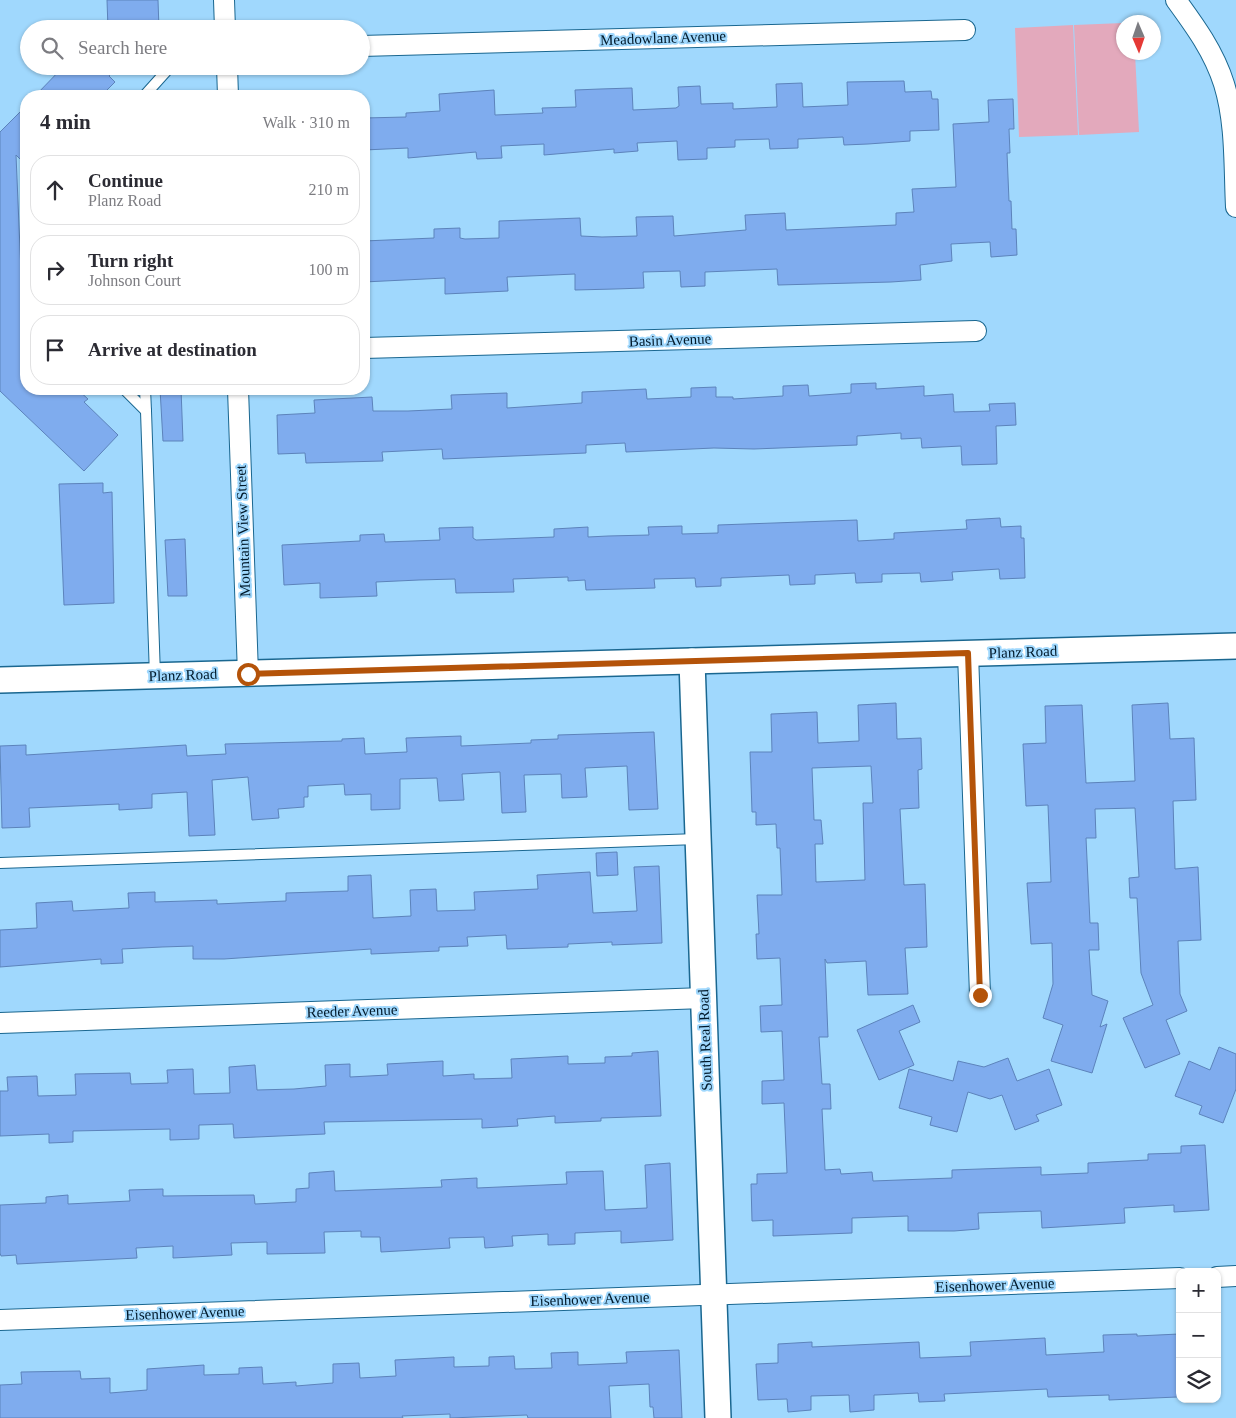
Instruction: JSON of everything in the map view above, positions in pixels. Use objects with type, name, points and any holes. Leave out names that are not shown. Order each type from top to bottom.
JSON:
[{"type":"street","points":[[224,0],[225,20]]},
{"type":"street","points":[[1176,0],[1195,25],[1212,53],[1224,84],[1232,119],[1236,207]]},
{"type":"street","name":"Meadowlane Avenue","points":[[370,46],[965,30]]},
{"type":"street","points":[[227,75],[228,90]]},
{"type":"street","name":"Basin Avenue","points":[[370,348],[976,332]]},
{"type":"street","name":"Mountain View Street","points":[[238,395],[248,674]]},
{"type":"street","name":"Planz Road","points":[[0,680],[1236,646]]},
{"type":"street","points":[[968,653],[980,995]]},
{"type":"street","name":"South Real Road","points":[[692,661],[718,1418]]},
{"type":"street","name":"Reeder Avenue","points":[[0,1023],[704,998]]},
{"type":"street","points":[[1221,1277],[1236,1276]]},
{"type":"street","name":"Eisenhower Avenue","points":[[0,1320],[1176,1278]]},
{"type":"lane","points":[[149,90],[163,75]]},
{"type":"lane","points":[[130,395],[146,410]]},
{"type":"lane","points":[[145,395],[155,676]]},
{"type":"lane","points":[[0,863],[698,839]]},
{"type":"shaded area","points":[[1116,23],[1116,60],[1135,60],[1139,132],[1079,135],[1074,25]]},
{"type":"shaded area","points":[[1073,25],[1078,135],[1019,137],[1015,28]]},
{"type":"building","points":[[107,0],[158,0],[159,20],[108,20]]},
{"type":"building","points":[[55,75],[110,75],[115,82],[107,90],[41,90]]},
{"type":"building","points":[[904,81],[905,92],[931,91],[932,99],[938,99],[939,130],[910,131],[910,141],[868,144],[844,145],[843,137],[798,139],[798,148],[770,149],[769,139],[735,140],[735,147],[707,148],[707,159],[678,160],[677,141],[637,143],[638,151],[614,153],[614,149],[544,155],[544,144],[501,146],[502,158],[477,159],[476,152],[408,158],[408,148],[370,150],[370,118],[406,117],[406,113],[440,111],[439,94],[494,90],[495,115],[543,113],[542,108],[576,107],[575,90],[600,89],[632,88],[633,110],[676,108],[679,106],[678,87],[700,86],[701,104],[733,103],[733,109],[777,107],[776,84],[802,83],[803,107],[848,105],[847,82]]},
{"type":"building","points":[[1013,99],[1014,129],[1009,129],[1010,153],[1007,153],[1009,201],[1011,201],[1012,229],[1016,229],[1017,255],[991,257],[990,242],[951,244],[952,261],[920,265],[921,280],[891,282],[778,285],[777,269],[705,272],[705,286],[681,287],[680,271],[643,272],[644,288],[575,290],[575,274],[507,277],[508,291],[445,294],[445,278],[370,282],[370,241],[434,238],[434,229],[460,228],[460,238],[499,238],[499,221],[580,218],[581,236],[602,237],[637,236],[636,217],[673,216],[674,236],[746,230],[745,215],[785,213],[786,230],[896,225],[896,213],[914,212],[912,189],[956,187],[953,124],[989,122],[988,100]]},
{"type":"building","points":[[20,112],[20,159],[16,155],[20,249],[20,395],[84,395],[88,399],[84,402],[118,435],[84,471],[0,391],[0,132]]},
{"type":"building","points":[[876,383],[876,389],[924,386],[924,396],[953,394],[954,412],[990,411],[989,404],[1015,403],[1016,425],[996,426],[997,464],[962,465],[961,446],[922,448],[921,438],[901,439],[901,433],[857,436],[857,445],[754,449],[714,448],[626,452],[625,443],[586,445],[586,453],[443,459],[442,449],[382,452],[383,461],[306,463],[305,453],[278,454],[277,415],[315,413],[314,400],[372,397],[373,411],[408,411],[452,409],[451,395],[507,393],[507,408],[582,403],[582,392],[646,389],[647,399],[691,397],[691,388],[716,387],[716,397],[733,397],[733,399],[783,396],[783,386],[808,385],[809,396],[851,393],[851,384]]},
{"type":"building","points":[[160,395],[181,395],[183,441],[163,441]]},
{"type":"building","points":[[103,483],[103,493],[112,492],[114,603],[64,605],[59,484]]},
{"type":"building","points":[[1000,518],[1001,527],[1021,526],[1021,538],[1024,538],[1025,578],[1000,579],[999,569],[952,572],[953,580],[921,582],[920,573],[882,574],[882,582],[856,583],[855,573],[815,575],[815,584],[790,585],[789,575],[721,578],[721,586],[696,587],[695,578],[654,579],[655,588],[586,590],[585,580],[568,581],[568,577],[513,579],[514,592],[456,593],[455,579],[419,580],[376,582],[377,596],[320,598],[320,583],[284,585],[282,545],[360,541],[360,535],[384,534],[385,542],[440,540],[439,528],[473,527],[473,538],[476,540],[554,537],[554,529],[588,527],[588,537],[649,535],[648,527],[682,526],[682,534],[718,533],[718,525],[857,520],[858,541],[894,539],[894,533],[967,529],[966,520]]},
{"type":"building","points":[[185,539],[187,596],[168,596],[165,540]]},
{"type":"building","points":[[896,703],[897,739],[921,738],[922,769],[918,770],[919,808],[900,809],[904,885],[925,884],[927,947],[905,948],[908,994],[868,995],[866,961],[827,963],[825,959],[828,1037],[819,1037],[822,1084],[830,1084],[831,1109],[822,1109],[825,1170],[840,1169],[841,1174],[872,1172],[873,1181],[952,1178],[952,1170],[1041,1167],[1041,1175],[1088,1173],[1088,1163],[1148,1160],[1148,1154],[1181,1153],[1181,1146],[1205,1145],[1209,1210],[1174,1212],[1174,1205],[1124,1208],[1125,1223],[1042,1228],[1041,1211],[978,1213],[979,1229],[954,1231],[908,1231],[908,1216],[852,1218],[852,1233],[773,1236],[773,1220],[752,1221],[751,1184],[757,1184],[757,1174],[787,1173],[784,1103],[762,1104],[762,1081],[784,1080],[782,1031],[761,1032],[760,1006],[782,1005],[780,958],[757,959],[756,934],[759,934],[757,895],[782,895],[780,848],[777,848],[776,824],[756,825],[756,812],[752,812],[750,752],[772,752],[771,714],[817,712],[818,743],[859,741],[858,705]],"holes":[[[871,766],[873,803],[863,803],[865,880],[816,882],[815,844],[823,844],[821,820],[814,820],[812,768]]]},
{"type":"building","points":[[1168,703],[1170,739],[1194,738],[1196,800],[1173,801],[1175,869],[1198,867],[1201,940],[1178,941],[1180,994],[1187,1011],[1166,1020],[1180,1054],[1145,1068],[1123,1018],[1153,1005],[1141,973],[1137,898],[1130,898],[1129,878],[1139,877],[1135,808],[1095,809],[1096,838],[1086,838],[1090,923],[1098,923],[1099,950],[1089,950],[1092,995],[1108,1001],[1100,1027],[1107,1024],[1092,1073],[1051,1061],[1063,1025],[1043,1018],[1053,984],[1052,943],[1031,944],[1027,883],[1051,882],[1048,805],[1026,806],[1023,744],[1046,743],[1045,706],[1082,705],[1086,783],[1135,781],[1132,705]]},
{"type":"building","points":[[654,732],[658,809],[629,810],[627,766],[585,768],[587,797],[562,798],[561,774],[524,775],[526,812],[502,813],[500,772],[462,774],[464,800],[439,801],[437,778],[400,779],[400,809],[371,810],[371,794],[345,795],[344,784],[308,786],[308,797],[304,797],[304,807],[278,809],[279,818],[252,820],[248,777],[212,780],[215,835],[189,836],[187,792],[152,794],[152,808],[119,810],[119,804],[29,808],[30,827],[2,828],[0,746],[26,745],[26,755],[186,745],[187,756],[226,754],[225,744],[342,741],[342,739],[364,738],[365,754],[407,752],[406,738],[461,736],[461,746],[531,743],[531,740],[558,739],[558,735]]},
{"type":"building","points":[[617,852],[618,875],[597,876],[596,853]]},
{"type":"building","points":[[659,866],[662,943],[612,945],[612,942],[568,944],[568,947],[507,949],[506,935],[467,937],[468,946],[439,947],[439,951],[371,954],[371,949],[224,959],[193,959],[193,946],[162,947],[122,949],[123,963],[101,964],[101,959],[0,967],[0,930],[37,928],[36,903],[72,901],[73,911],[129,908],[128,893],[155,892],[155,902],[217,900],[217,904],[286,901],[286,893],[348,891],[348,876],[371,875],[373,918],[411,916],[410,890],[436,889],[437,911],[475,910],[474,892],[538,889],[537,875],[590,872],[593,913],[637,911],[634,867]]},
{"type":"building","points":[[913,1005],[920,1022],[899,1031],[914,1065],[879,1080],[857,1030]]},
{"type":"building","points":[[1219,1047],[1236,1054],[1236,1089],[1223,1123],[1199,1114],[1202,1106],[1175,1096],[1189,1061],[1210,1070]]},
{"type":"building","points":[[658,1051],[661,1116],[601,1118],[601,1121],[555,1123],[555,1116],[517,1119],[518,1126],[482,1128],[482,1119],[324,1122],[325,1134],[234,1138],[233,1124],[199,1125],[199,1139],[170,1140],[170,1129],[73,1131],[73,1142],[49,1143],[49,1134],[0,1136],[0,1091],[8,1091],[7,1077],[37,1076],[38,1096],[76,1095],[75,1074],[130,1073],[131,1084],[168,1083],[167,1070],[193,1069],[194,1094],[230,1093],[229,1067],[255,1065],[257,1090],[294,1089],[326,1086],[325,1065],[350,1064],[350,1077],[388,1075],[387,1064],[443,1061],[443,1076],[474,1074],[474,1079],[512,1078],[511,1059],[568,1056],[568,1064],[605,1063],[605,1057],[632,1056],[632,1053]]},
{"type":"building","points":[[1008,1058],[1017,1081],[1049,1069],[1062,1105],[1036,1115],[1039,1121],[1015,1130],[1002,1095],[990,1099],[968,1092],[957,1132],[930,1125],[932,1117],[899,1108],[909,1069],[953,1081],[958,1061],[984,1067]]},
{"type":"building","points":[[670,1163],[673,1240],[621,1243],[621,1231],[575,1233],[575,1244],[548,1245],[548,1234],[512,1236],[513,1246],[485,1248],[484,1237],[449,1238],[450,1248],[381,1252],[380,1237],[361,1237],[361,1231],[324,1232],[325,1253],[267,1254],[267,1242],[231,1243],[232,1255],[173,1258],[173,1246],[136,1248],[137,1258],[17,1264],[16,1255],[1,1256],[0,1253],[0,1205],[46,1203],[46,1197],[68,1195],[68,1204],[130,1201],[129,1190],[163,1189],[163,1196],[254,1195],[255,1204],[296,1202],[296,1189],[309,1188],[309,1173],[334,1171],[335,1191],[442,1187],[441,1180],[477,1178],[477,1188],[567,1184],[566,1172],[603,1171],[605,1210],[647,1208],[645,1165]]},
{"type":"building","points":[[1176,1334],[1176,1397],[1109,1400],[1109,1395],[1048,1397],[1047,1389],[944,1394],[945,1401],[919,1402],[918,1393],[874,1395],[874,1410],[850,1412],[849,1395],[811,1396],[811,1410],[788,1412],[787,1399],[758,1400],[756,1364],[778,1363],[778,1344],[812,1342],[812,1347],[919,1342],[920,1358],[971,1356],[970,1342],[1045,1338],[1046,1355],[1104,1352],[1103,1335]]},
{"type":"building","points":[[679,1350],[682,1418],[654,1418],[653,1407],[650,1407],[649,1384],[609,1386],[611,1418],[528,1418],[527,1415],[450,1418],[450,1414],[402,1416],[403,1418],[0,1418],[0,1385],[22,1384],[21,1372],[80,1371],[81,1379],[110,1378],[110,1393],[147,1390],[147,1369],[204,1365],[204,1375],[239,1374],[239,1368],[262,1367],[263,1384],[296,1382],[296,1386],[333,1383],[333,1364],[359,1363],[360,1378],[396,1376],[395,1360],[454,1357],[454,1367],[489,1366],[489,1357],[514,1356],[515,1369],[552,1368],[551,1353],[578,1352],[578,1365],[627,1363],[626,1352]]},
{"type":"route","points":[[248,674],[968,653],[980,995]]}]
